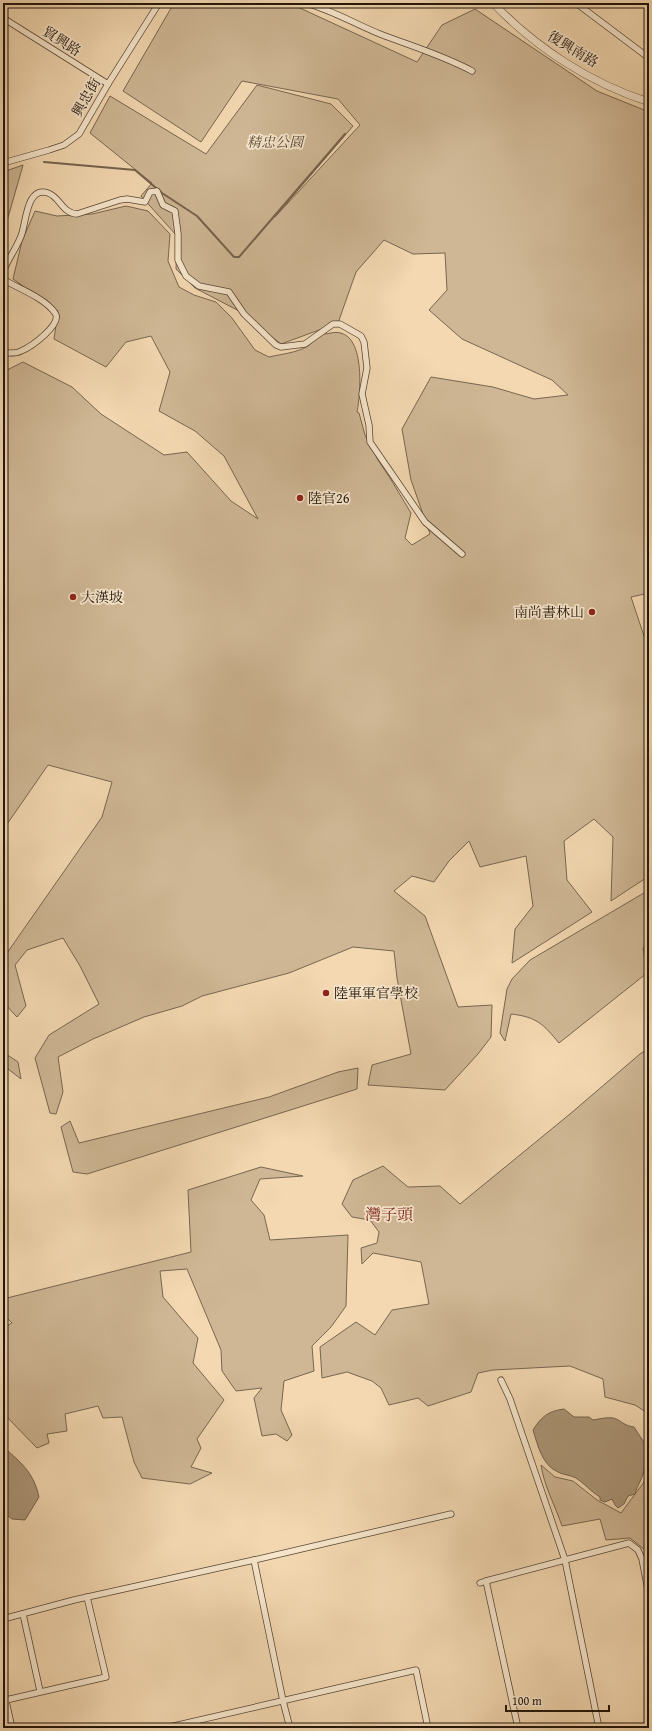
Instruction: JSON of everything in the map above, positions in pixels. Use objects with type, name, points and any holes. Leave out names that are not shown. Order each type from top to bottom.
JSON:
[{"type":"street","name":"興忠街","points":[[3,163],[64,145],[79,134],[108,84],[159,3]]},
{"type":"street","points":[[306,3],[324,8],[380,34],[449,59],[472,71]]},
{"type":"street","name":"復興南路","points":[[493,3],[510,21],[559,59],[632,97],[649,102]]},
{"type":"street","points":[[576,3],[649,58]]},
{"type":"street","name":"貿興路","points":[[3,18],[108,84]]},
{"type":"street","points":[[3,272],[22,236],[24,217],[32,198],[37,194],[42,192],[50,193],[65,210],[71,214],[77,214],[120,200],[127,199],[145,202],[150,192],[157,191],[163,205],[175,211],[178,234],[178,260],[186,276],[199,286],[228,292],[244,314],[276,345],[281,347],[305,344],[333,324],[340,324],[361,336],[364,342],[367,368],[362,394],[369,424],[370,442],[425,522],[462,554]]},
{"type":"street","points":[[3,278],[48,305],[56,313],[57,318],[55,324],[46,333],[23,351],[3,354]]},
{"type":"street","points":[[501,1380],[510,1399],[565,1560],[599,1728]]},
{"type":"street","points":[[3,1619],[87,1597],[451,1514]]},
{"type":"street","points":[[518,1728],[483,1582],[628,1543],[638,1550],[642,1559],[649,1595]]},
{"type":"street","points":[[254,1560],[290,1728]]},
{"type":"street","points":[[6,1700],[106,1677],[87,1597]]},
{"type":"street","points":[[23,1614],[40,1692]]},
{"type":"street","points":[[165,1728],[416,1670],[428,1728]]},
{"type":"street","points":[[3,1688],[12,1728]]},
{"type":"green space","name":"精忠公園","points":[[174,3],[289,3],[417,62],[442,25],[475,9],[597,91],[649,112],[649,593],[631,597],[649,651],[649,876],[611,901],[613,837],[594,819],[564,841],[567,880],[592,912],[512,963],[515,929],[533,906],[526,856],[480,867],[469,841],[449,861],[434,882],[412,876],[394,891],[425,916],[458,1007],[492,1005],[491,1037],[478,1054],[445,1090],[368,1085],[372,1065],[411,1054],[397,978],[394,951],[353,947],[289,973],[202,996],[182,1006],[144,1017],[93,1039],[58,1057],[63,1092],[56,1114],[50,1113],[35,1058],[49,1035],[99,1004],[80,966],[63,938],[27,950],[15,965],[26,1006],[17,1017],[3,1002],[3,979],[7,953],[102,817],[112,782],[48,765],[3,830],[3,372],[23,362],[72,387],[101,414],[164,455],[187,452],[231,501],[258,519],[224,456],[195,431],[159,411],[170,372],[151,336],[126,342],[106,367],[54,339],[58,311],[13,279],[22,241],[35,211],[57,216],[92,214],[126,206],[148,211],[170,234],[168,261],[179,287],[194,295],[216,302],[232,318],[255,350],[269,357],[294,352],[309,345],[319,335],[331,333],[342,334],[350,339],[356,349],[359,362],[360,390],[357,412],[359,413],[365,435],[378,460],[411,513],[405,538],[412,545],[430,534],[411,480],[402,429],[431,377],[493,387],[534,399],[568,395],[552,380],[462,339],[429,310],[447,290],[445,253],[413,254],[384,240],[356,272],[338,323],[281,344],[239,311],[195,288],[176,269],[177,236],[141,196],[152,183],[90,133],[110,96],[206,154],[257,85],[331,104],[353,126],[275,217],[360,125],[338,99],[242,81],[201,142],[123,91]]},
{"type":"green space","points":[[23,165],[3,235],[3,172]]},
{"type":"green space","points":[[649,890],[649,946],[643,948],[647,973],[559,1043],[539,1022],[520,1015],[511,1014],[505,1041],[500,1033],[507,989],[512,979],[530,960]]},
{"type":"green space","points":[[649,1048],[649,1414],[635,1405],[605,1397],[603,1379],[570,1366],[493,1370],[478,1373],[471,1392],[428,1406],[418,1398],[389,1405],[381,1388],[372,1381],[347,1372],[322,1378],[320,1347],[356,1322],[375,1335],[392,1310],[429,1304],[421,1262],[373,1253],[362,1264],[361,1248],[377,1243],[379,1232],[370,1220],[352,1217],[342,1204],[353,1180],[383,1166],[408,1187],[440,1186],[460,1204]]},
{"type":"green space","points":[[3,1052],[18,1062],[21,1079],[3,1065]]},
{"type":"green space","points":[[358,1068],[357,1089],[87,1174],[73,1172],[61,1127],[70,1121],[79,1143],[269,1097],[338,1072]]},
{"type":"green space","points":[[261,1167],[303,1176],[260,1179],[251,1200],[264,1215],[270,1240],[348,1235],[346,1306],[331,1327],[312,1346],[314,1371],[284,1381],[281,1410],[292,1435],[287,1441],[276,1434],[262,1436],[254,1398],[262,1388],[236,1391],[222,1371],[221,1350],[187,1269],[160,1271],[163,1297],[198,1338],[193,1363],[224,1400],[197,1439],[201,1448],[191,1467],[212,1473],[190,1484],[142,1478],[134,1462],[122,1417],[103,1418],[98,1406],[65,1414],[67,1431],[47,1434],[49,1443],[37,1448],[3,1413],[3,1328],[12,1323],[3,1314],[3,1299],[191,1252],[188,1190]]},
{"type":"green space","points":[[541,1465],[555,1477],[573,1481],[597,1500],[621,1513],[644,1482],[649,1466],[649,1565],[645,1550],[630,1538],[606,1540],[600,1519],[562,1526],[547,1488]]},
{"type":"shaded area","points":[[564,1409],[574,1417],[589,1417],[593,1420],[613,1418],[634,1427],[647,1447],[648,1463],[644,1468],[643,1475],[635,1494],[628,1496],[624,1504],[618,1508],[612,1499],[605,1502],[600,1500],[600,1497],[576,1478],[560,1473],[548,1465],[544,1460],[533,1430],[546,1415],[554,1411]]},
{"type":"shaded area","points":[[3,1447],[26,1469],[34,1481],[37,1489],[39,1497],[25,1520],[12,1519],[3,1512]]},
{"type":"waterway","points":[[44,162],[135,170],[162,193],[197,216],[234,257],[239,257],[345,134]]},
{"type":"place","name":"陸官26","points":[[300,498]]},
{"type":"place","name":"大漢坡","points":[[73,597]]},
{"type":"place","name":"南尚書林山","points":[[592,612]]},
{"type":"place","name":"陸軍軍官學校","points":[[326,993]]},
{"type":"district","name":"灣子頭","points":[[389,1214]]}]
